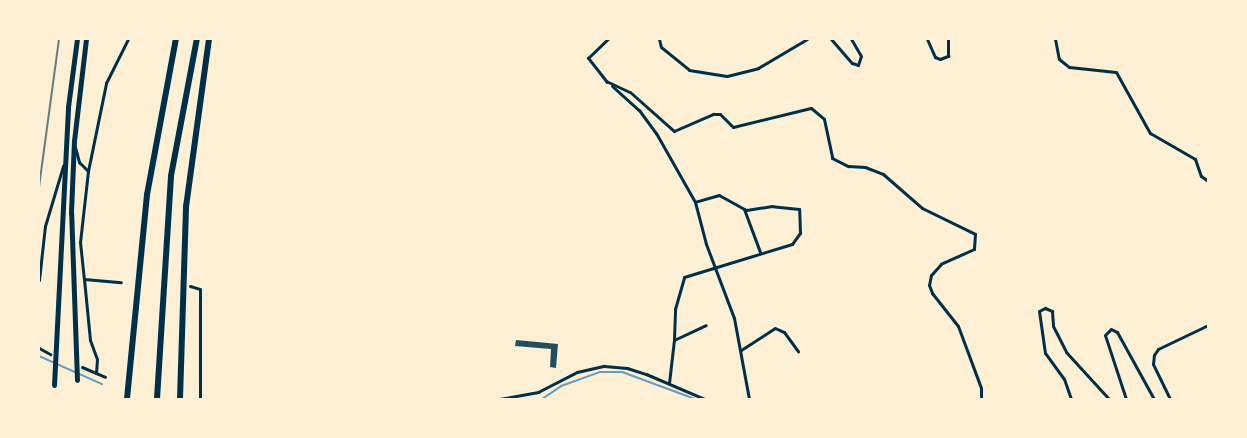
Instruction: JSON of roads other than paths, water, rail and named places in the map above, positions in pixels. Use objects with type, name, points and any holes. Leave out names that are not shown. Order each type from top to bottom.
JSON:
[{"type":"highway","points":[[54,385],[65,158],[76,39]]},
{"type":"highway","points":[[77,380],[71,212],[74,141],[86,39]]},
{"type":"highway","points":[[127,399],[147,195],[176,39]]},
{"type":"highway","points":[[157,399],[171,176],[197,39]]},
{"type":"highway","points":[[180,399],[185,216],[209,39]]},
{"type":"street","points":[[96,374],[97,359],[90,340],[80,242],[88,171],[106,83],[128,39]]},
{"type":"street","points":[[608,39],[588,58],[606,81],[639,110],[656,133],[695,202],[715,270],[734,318],[749,399]]},
{"type":"street","points":[[659,39],[662,47],[689,70],[727,76],[758,68],[807,39]]},
{"type":"street","points":[[831,39],[852,63],[858,65],[861,56],[851,39]]},
{"type":"street","points":[[927,39],[931,51],[940,59],[948,56],[948,39]]},
{"type":"street","points":[[1055,39],[1059,59],[1069,67],[1116,72],[1150,133],[1195,159],[1201,176],[1208,181]]},
{"type":"street","points":[[606,81],[630,92],[674,131],[713,114],[720,114],[733,127],[810,108],[824,119],[832,158],[848,166],[865,167],[883,174],[922,208],[975,234],[974,249],[941,264],[931,275],[929,285],[932,294],[958,326],[981,388],[981,399]]},
{"type":"street","points":[[74,141],[79,162],[88,171]]},
{"type":"street","points":[[39,280],[45,226],[65,158]]},
{"type":"street","points":[[670,382],[675,309],[684,276],[715,270],[760,252],[792,244],[800,233],[799,209],[772,206],[744,208],[719,195],[695,202]]},
{"type":"street","points":[[744,208],[760,252]]},
{"type":"street","points":[[84,279],[121,282]]},
{"type":"street","points":[[190,286],[200,289],[200,399]]},
{"type":"street","points":[[1071,399],[1064,379],[1045,353],[1039,311],[1045,308],[1052,311],[1053,326],[1066,352],[1109,399]]},
{"type":"street","points":[[674,340],[706,325]]},
{"type":"street","points":[[1170,399],[1153,364],[1154,355],[1158,349],[1208,325]]},
{"type":"street","points":[[741,350],[775,328],[784,332],[798,351]]},
{"type":"street","points":[[1126,399],[1105,335],[1111,329],[1117,332],[1154,399]]},
{"type":"street","points":[[39,348],[50,354]]},
{"type":"street","points":[[499,399],[538,392],[577,372],[604,366],[627,368],[670,382],[705,399]]},
{"type":"street","points":[[82,367],[105,377]]},
{"type":"waterway","points":[[39,356],[102,384]]},
{"type":"waterway","points":[[542,399],[561,386],[600,372],[622,372],[695,399]]},
{"type":"railway","points":[[39,187],[59,39]]}]
